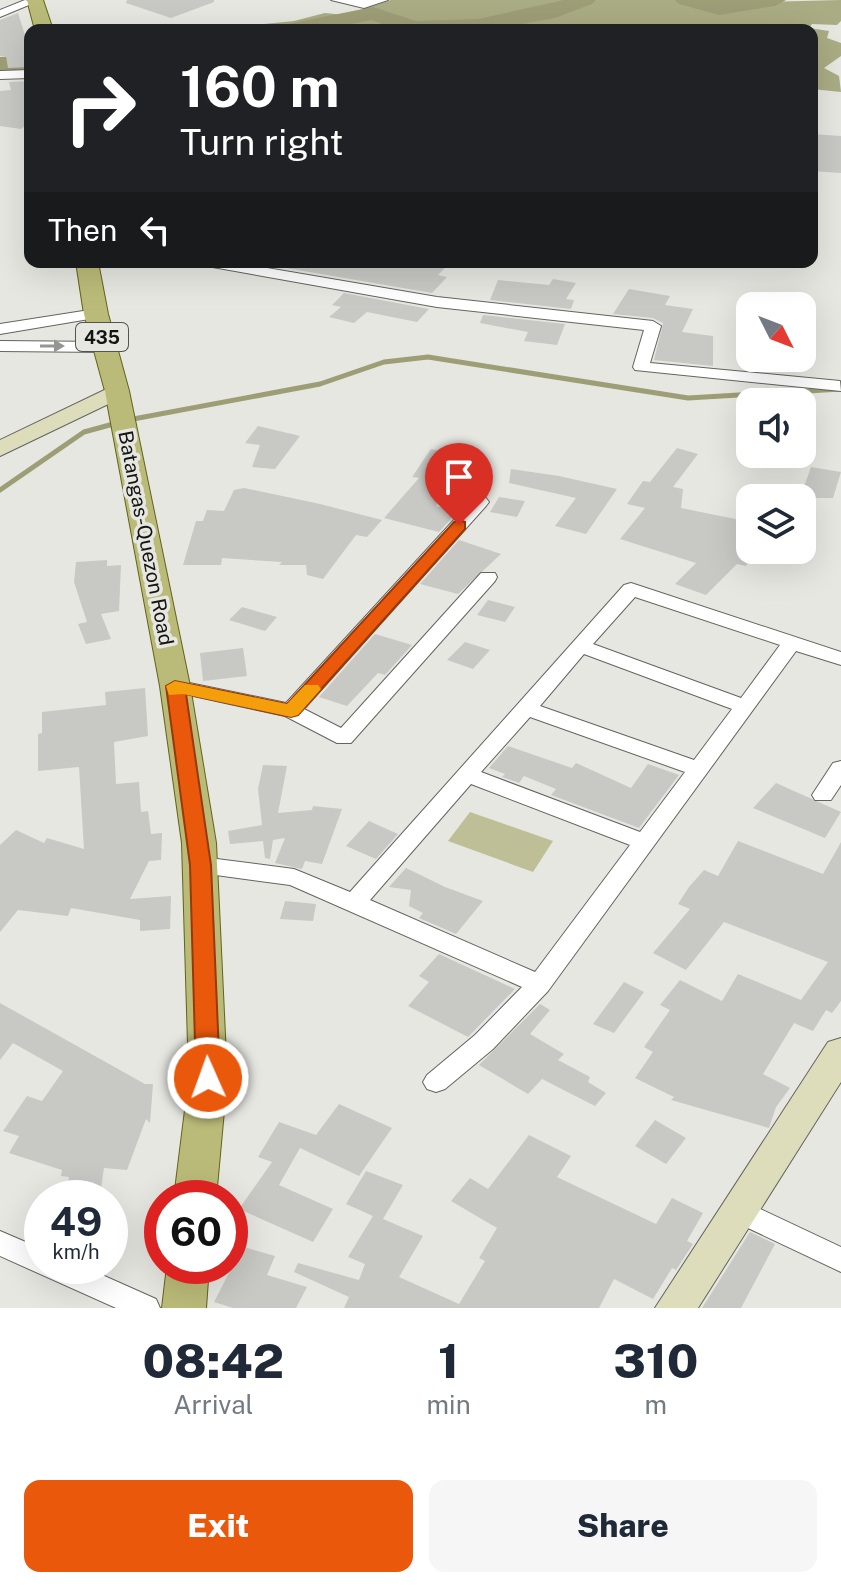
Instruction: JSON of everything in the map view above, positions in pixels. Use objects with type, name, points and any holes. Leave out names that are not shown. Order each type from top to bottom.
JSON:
[{"type":"main road","points":[[32,1],[36,24]]},
{"type":"main road","points":[[32,1],[42,24]]},
{"type":"main road","name":"Batangas-Quezon Road","points":[[88,268],[96,314],[121,410],[175,686],[201,865],[208,1078],[197,1180]]},
{"type":"main road","points":[[184,1308],[186,1284]]},
{"type":"street","points":[[337,0],[364,5],[382,0]]},
{"type":"street","points":[[0,14],[32,1]]},
{"type":"street","points":[[0,75],[24,74]]},
{"type":"street","points":[[242,268],[437,302],[653,326],[641,367],[840,386]]},
{"type":"street","points":[[0,329],[96,314]]},
{"type":"street","points":[[0,346],[105,347]]},
{"type":"street","points":[[0,449],[121,410]]},
{"type":"street","points":[[291,711],[480,502]]},
{"type":"street","points":[[175,686],[291,711],[344,738],[488,577]]},
{"type":"street","points":[[355,902],[470,776],[631,589],[841,659]]},
{"type":"street","points":[[436,1082],[484,1042],[539,984],[792,643]]},
{"type":"street","points":[[583,647],[744,706]]},
{"type":"street","points":[[529,709],[697,769]]},
{"type":"street","points":[[823,795],[841,768]]},
{"type":"street","points":[[470,776],[643,842]]},
{"type":"street","points":[[201,865],[294,877],[539,984]]},
{"type":"street","points":[[675,1308],[741,1212],[841,1052]]},
{"type":"street","points":[[741,1212],[841,1260]]},
{"type":"street","points":[[0,1243],[24,1254]]},
{"type":"street","points":[[92,1284],[146,1308]]},
{"type":"green space","points":[[391,0],[711,0],[721,3],[841,0],[841,21],[837,25],[263,24],[294,21],[325,13],[345,15]]},
{"type":"green space","points":[[818,29],[829,31],[827,38],[841,43],[841,56],[824,68],[839,76],[841,92],[818,90]]},
{"type":"green space","points":[[470,812],[553,841],[533,872],[448,841]]},
{"type":"building","points":[[127,0],[214,2],[171,18],[126,3]]},
{"type":"building","points":[[18,13],[24,32],[24,67],[8,68],[6,56],[0,56],[0,20]]},
{"type":"building","points":[[24,81],[24,127],[21,129],[0,126],[0,91],[11,90],[9,82]]},
{"type":"building","points":[[818,134],[841,136],[841,173],[818,171]]},
{"type":"building","points":[[286,268],[445,268],[438,275],[447,277],[432,293]]},
{"type":"building","points":[[553,279],[576,283],[566,299],[574,300],[571,309],[490,300],[498,280],[549,285]]},
{"type":"building","points":[[629,289],[670,296],[665,305],[693,309],[682,332],[713,336],[713,366],[654,360],[663,323],[653,318],[613,314]]},
{"type":"building","points":[[344,293],[429,309],[417,322],[367,312],[354,323],[329,317],[341,307],[332,305]]},
{"type":"building","points":[[483,315],[565,324],[557,345],[524,341],[528,332],[480,323]]},
{"type":"building","points":[[258,426],[300,436],[275,469],[252,467],[260,445],[245,443]]},
{"type":"building","points":[[677,448],[698,454],[673,487],[683,489],[681,508],[736,519],[737,564],[706,595],[675,584],[696,563],[620,539],[645,508],[627,504],[643,481],[650,482]]},
{"type":"building","points":[[431,449],[456,454],[445,472],[458,475],[436,506],[457,512],[439,532],[384,518],[419,478],[412,477]]},
{"type":"building","points":[[811,468],[841,472],[833,498],[816,498],[816,484],[805,484]]},
{"type":"building","points":[[511,469],[617,489],[586,534],[555,526],[576,498],[509,483]]},
{"type":"building","points":[[244,488],[382,520],[367,537],[356,535],[323,579],[307,575],[306,565],[279,565],[282,562],[222,558],[221,565],[183,565],[196,521],[203,521],[207,510],[224,511],[234,490]]},
{"type":"building","points":[[499,497],[525,501],[517,517],[490,512]]},
{"type":"building","points":[[459,540],[501,554],[458,594],[420,584]]},
{"type":"building","points":[[107,560],[107,566],[121,565],[119,611],[101,614],[111,639],[86,644],[78,624],[87,622],[74,582],[76,562]]},
{"type":"building","points":[[488,600],[515,607],[505,622],[477,615]]},
{"type":"building","points":[[242,607],[277,617],[265,631],[229,620]]},
{"type":"building","points":[[375,634],[412,645],[385,675],[378,673],[347,706],[319,697]]},
{"type":"building","points":[[465,642],[490,650],[473,669],[447,660]]},
{"type":"building","points":[[243,648],[247,676],[203,681],[200,653]]},
{"type":"building","points":[[145,688],[148,736],[114,742],[116,784],[139,782],[141,812],[148,811],[151,834],[162,833],[161,860],[149,861],[130,899],[171,896],[170,929],[140,931],[140,920],[71,908],[68,916],[18,910],[0,932],[0,845],[16,830],[44,843],[47,838],[84,849],[79,767],[38,771],[38,734],[42,733],[42,712],[106,705],[105,692]]},
{"type":"building","points":[[508,746],[572,768],[576,763],[631,788],[648,764],[679,775],[639,828],[551,795],[556,789],[524,776],[519,783],[502,777],[505,774],[489,768]]},
{"type":"building","points":[[263,765],[287,766],[278,813],[312,810],[313,806],[342,809],[322,864],[305,861],[302,869],[275,863],[285,838],[273,840],[270,859],[265,858],[263,841],[230,844],[228,831],[262,825],[258,789]]},
{"type":"building","points":[[776,783],[841,812],[825,838],[753,808]]},
{"type":"building","points":[[369,821],[398,834],[376,859],[346,846]]},
{"type":"building","points":[[738,841],[823,874],[841,842],[841,1001],[832,1013],[826,1010],[813,1031],[794,1023],[763,1074],[790,1088],[776,1107],[769,1128],[671,1100],[674,1097],[635,1078],[653,1052],[644,1047],[670,1010],[660,1005],[680,980],[722,1001],[738,974],[801,1000],[828,962],[724,922],[686,970],[653,953],[690,909],[678,904],[689,887],[704,870],[718,876]]},
{"type":"building","points":[[406,868],[483,901],[456,934],[419,918],[423,913],[409,906],[411,890],[389,887]]},
{"type":"building","points":[[285,901],[316,904],[313,921],[280,919]]},
{"type":"building","points":[[439,954],[515,989],[468,1037],[408,1006],[429,982],[419,976]]},
{"type":"building","points":[[624,982],[644,992],[614,1033],[593,1024]]},
{"type":"building","points":[[0,1003],[145,1084],[153,1084],[150,1123],[146,1119],[127,1170],[104,1168],[102,1180],[68,1180],[69,1177],[61,1176],[62,1170],[9,1153],[19,1136],[3,1131],[27,1096],[42,1101],[63,1071],[13,1043],[0,1060]]},
{"type":"building","points":[[540,1004],[550,1010],[530,1034],[564,1054],[558,1060],[590,1077],[588,1082],[606,1093],[595,1106],[542,1079],[528,1094],[479,1065]]},
{"type":"building","points":[[339,1104],[392,1128],[359,1176],[300,1148],[279,1185],[333,1209],[313,1242],[248,1213],[248,1196],[272,1162],[258,1157],[279,1122],[316,1135]]},
{"type":"building","points":[[655,1120],[686,1138],[666,1164],[635,1146]]},
{"type":"building","points":[[529,1135],[571,1156],[557,1177],[656,1224],[672,1198],[703,1213],[687,1241],[693,1244],[676,1270],[672,1268],[653,1299],[614,1279],[599,1308],[344,1308],[349,1297],[294,1272],[298,1263],[359,1280],[365,1264],[348,1257],[373,1216],[346,1204],[366,1171],[403,1185],[383,1219],[423,1236],[399,1277],[459,1304],[485,1261],[479,1258],[497,1228],[451,1201],[470,1178],[488,1189]]},
{"type":"building","points":[[750,1232],[775,1244],[741,1308],[702,1308]]},
{"type":"building","points":[[248,1248],[275,1256],[267,1275],[307,1287],[296,1308],[233,1308],[214,1302],[223,1284],[248,1284]]},
{"type":"waterway","points":[[489,24],[547,13],[585,0]]},
{"type":"waterway","points":[[686,0],[719,9],[775,0]]},
{"type":"waterway","points":[[320,24],[373,13],[403,24]]},
{"type":"waterway","points":[[0,64],[24,62]]},
{"type":"waterway","points":[[128,420],[320,384],[384,362],[428,357],[688,398],[841,389]]},
{"type":"waterway","points":[[0,490],[84,432],[117,423]]},
{"type":"slow traffic","points":[[176,691],[175,686],[291,711],[311,689]]},
{"type":"route","points":[[208,1078],[201,865],[175,686],[291,711],[459,525]]}]
